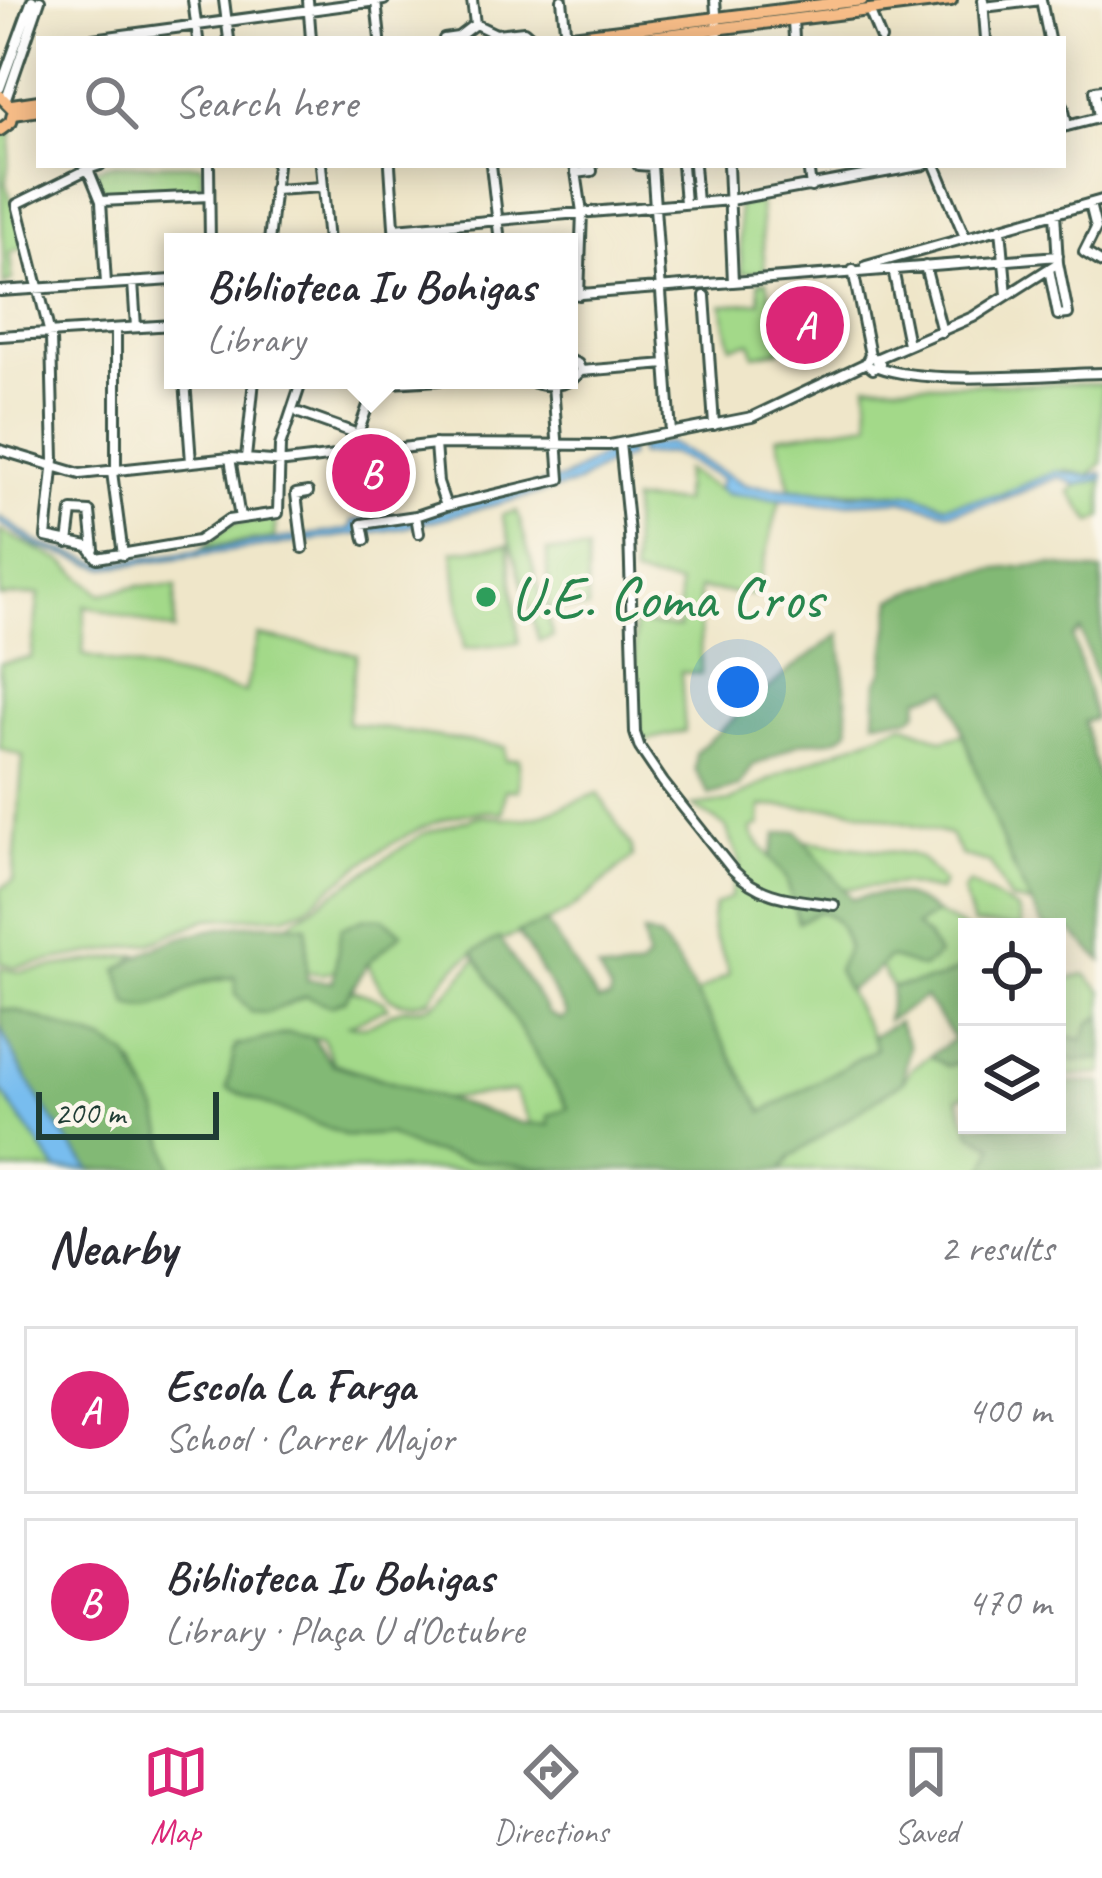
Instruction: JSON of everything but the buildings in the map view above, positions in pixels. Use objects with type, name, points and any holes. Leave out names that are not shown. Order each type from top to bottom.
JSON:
[{"type":"main road","points":[[600,36],[717,29],[862,4],[951,0]]},
{"type":"main road","points":[[661,36],[793,20],[862,4]]},
{"type":"main road","points":[[0,130],[9,125],[6,100],[36,105]]},
{"type":"street","points":[[6,100],[36,0]]},
{"type":"street","points":[[193,0],[198,36]]},
{"type":"street","points":[[224,0],[229,36]]},
{"type":"street","points":[[119,36],[227,22],[308,5],[379,0],[380,36]]},
{"type":"street","points":[[472,0],[475,24]]},
{"type":"street","points":[[562,0],[566,36]]},
{"type":"street","points":[[715,0],[717,29]]},
{"type":"street","points":[[986,36],[984,3],[1041,0],[1048,36]]},
{"type":"street","points":[[862,4],[879,36]]},
{"type":"street","points":[[308,5],[311,36]]},
{"type":"street","points":[[793,20],[794,36]]},
{"type":"street","points":[[459,36],[475,24]]},
{"type":"street","points":[[475,24],[496,34],[524,32],[529,36]]},
{"type":"street","points":[[1066,127],[1100,117],[1098,90]]},
{"type":"street","points":[[85,168],[17,204],[47,332],[53,469],[45,535],[94,551]]},
{"type":"street","points":[[87,168],[101,201],[106,284]]},
{"type":"street","points":[[209,168],[210,233]]},
{"type":"street","points":[[270,233],[277,168]]},
{"type":"street","points":[[321,168],[327,233]]},
{"type":"street","points":[[390,168],[394,233]]},
{"type":"street","points":[[491,168],[499,233]]},
{"type":"street","points":[[652,168],[671,434]]},
{"type":"street","points":[[682,168],[685,203]]},
{"type":"street","points":[[694,168],[697,202]]},
{"type":"street","points":[[728,168],[733,282]]},
{"type":"street","points":[[808,168],[811,187]]},
{"type":"street","points":[[394,229],[730,200],[909,168]]},
{"type":"street","points":[[936,168],[965,237]]},
{"type":"street","points":[[575,169],[582,212],[578,254]]},
{"type":"street","points":[[274,190],[323,187]]},
{"type":"street","points":[[101,201],[209,196]]},
{"type":"street","points":[[854,270],[1102,200]]},
{"type":"street","points":[[1090,204],[1099,226],[1084,252],[1102,263]]},
{"type":"street","points":[[1055,213],[1055,263],[1058,315],[1068,314],[1055,263]]},
{"type":"street","points":[[1001,228],[1007,295]]},
{"type":"street","points":[[578,295],[1004,259],[1055,263]]},
{"type":"street","points":[[0,450],[80,474],[230,458],[280,461],[435,444],[620,445],[752,417],[942,332],[1055,263]]},
{"type":"street","points":[[924,266],[942,332]]},
{"type":"street","points":[[892,269],[908,344]]},
{"type":"street","points":[[854,270],[873,361]]},
{"type":"street","points":[[0,291],[164,280]]},
{"type":"street","points":[[133,282],[136,327]]},
{"type":"street","points":[[705,296],[714,425]]},
{"type":"street","points":[[0,336],[164,325]]},
{"type":"street","points":[[116,328],[114,471],[123,555]]},
{"type":"street","points":[[873,361],[930,376],[1102,373]]},
{"type":"street","points":[[578,364],[581,371]]},
{"type":"street","points":[[578,374],[666,364]]},
{"type":"street","points":[[186,389],[191,462]]},
{"type":"street","points":[[246,458],[253,389]]},
{"type":"street","points":[[68,543],[72,511],[90,512],[97,557],[198,541],[228,520],[278,513],[280,446],[299,389]]},
{"type":"street","points":[[373,389],[346,465],[374,461]]},
{"type":"street","points":[[363,533],[418,525],[446,506],[560,478],[553,389]]},
{"type":"street","points":[[299,413],[355,433]]},
{"type":"street","points":[[435,444],[446,506]]},
{"type":"street","points":[[620,445],[629,533],[635,734],[640,748],[747,883],[779,898],[834,905]]},
{"type":"street","points":[[230,458],[240,518]]},
{"type":"street","points":[[302,542],[296,494],[308,492]]},
{"type":"green space","points":[[12,131],[6,185],[28,246],[10,252],[12,280],[4,285],[0,136]]},
{"type":"green space","points":[[202,168],[202,191],[103,195],[93,170]]},
{"type":"green space","points":[[760,201],[765,272],[742,273],[738,204]]},
{"type":"green space","points":[[767,281],[781,350],[754,355],[751,342],[731,346],[722,305],[760,302],[759,282]]},
{"type":"green space","points":[[867,384],[1102,384],[1102,463],[1088,476],[1067,470],[999,495],[945,505],[916,494],[791,489],[777,437],[870,423]]},
{"type":"green space","points":[[684,470],[726,494],[780,500],[756,595],[699,589],[701,674],[681,672],[685,731],[642,741],[634,623],[679,628],[679,585],[633,576],[632,501],[683,502]]},
{"type":"green space","points":[[1102,479],[1102,517],[1092,522],[1069,492]]},
{"type":"green space","points":[[517,511],[553,637],[539,641],[502,515]]},
{"type":"green space","points":[[276,517],[274,538],[203,547],[231,524]]},
{"type":"green space","points":[[0,531],[64,562],[101,594],[139,586],[176,586],[174,631],[85,605],[83,655],[245,692],[258,636],[357,654],[347,723],[505,747],[505,760],[519,759],[518,790],[505,790],[503,812],[447,818],[396,841],[304,909],[285,916],[207,919],[151,943],[15,967],[0,963],[0,889],[13,881],[23,756],[0,749],[0,663],[31,658],[39,594],[0,597]]},
{"type":"green space","name":"U.E. Coma Cros","points":[[508,545],[519,643],[464,649],[453,551]]},
{"type":"green space","points":[[547,551],[587,551],[588,609],[548,609]]},
{"type":"green space","points":[[1052,565],[1102,572],[1102,699],[1081,630],[1073,638],[1095,718],[1084,722],[1102,792],[1102,961],[1066,930],[1066,918],[1039,918],[1002,841],[948,690],[919,698],[918,711],[911,718],[875,720],[877,682],[883,672],[893,599],[933,584],[1009,568]]},
{"type":"green space","points":[[840,634],[849,729],[832,740],[789,748],[753,765],[740,786],[709,795],[695,769],[696,752],[791,669]]},
{"type":"green space","points":[[903,724],[943,740],[964,734],[1004,846],[1031,904],[1010,900],[990,863],[962,856],[950,835],[845,808],[761,806],[760,825],[751,829],[754,837],[786,877],[799,922],[820,911],[839,925],[848,948],[837,970],[877,1048],[763,1112],[696,994],[729,974],[713,934],[712,916],[715,905],[730,898],[740,862],[726,827],[693,806],[731,801],[788,770]]},
{"type":"green space","points":[[598,793],[633,857],[563,914],[470,956],[431,999],[398,1001],[378,984],[368,963],[402,933],[381,920],[341,928],[336,970],[306,972],[306,927],[288,924],[422,834],[479,816],[539,816]]},
{"type":"green space","points":[[797,831],[852,899],[896,895],[916,900],[936,913],[915,926],[938,955],[923,968],[889,957],[872,975],[847,990],[837,970],[848,948],[839,925],[820,911],[798,922],[786,877],[770,858],[777,834]]},
{"type":"green space","points":[[805,841],[910,854],[922,859],[943,882],[939,891],[903,884],[841,889]]},
{"type":"green space","points":[[969,883],[1018,910],[1020,918],[971,918],[963,891]]},
{"type":"green space","points":[[936,913],[958,925],[958,970],[939,979],[892,987],[880,967],[889,957],[937,956],[928,937],[915,926]]},
{"type":"green space","points":[[365,918],[383,918],[402,933],[368,963],[345,1000],[331,1006],[306,996],[267,1013],[251,1012],[236,995],[235,977],[208,981],[158,1005],[139,1007],[128,1004],[118,970],[160,946],[208,930],[282,924],[307,926],[307,980],[333,982],[341,928]]},
{"type":"green space","points":[[546,922],[598,1001],[610,999],[611,992],[598,970],[640,968],[647,960],[643,933],[659,938],[679,964],[763,1112],[876,1049],[872,1037],[898,1022],[909,1046],[903,1081],[792,1156],[781,1170],[567,1170],[467,1160],[418,1149],[388,1134],[347,1136],[227,1089],[235,1046],[289,1033],[312,1037],[332,1064],[521,1123],[550,1125],[548,1116],[568,1108],[473,952],[499,938],[549,1014],[562,1020],[567,1015],[518,932]]},
{"type":"green space","points":[[139,954],[118,970],[128,1004],[171,1000],[199,984],[236,977],[267,1013],[306,996],[345,1000],[349,989],[384,1001],[388,1007],[349,1025],[359,1026],[402,1009],[437,1002],[477,958],[568,1109],[551,1125],[531,1124],[514,1091],[444,1099],[334,1063],[323,1039],[289,1033],[236,1046],[227,1088],[347,1136],[388,1134],[418,1149],[467,1160],[567,1170],[172,1170],[158,1113],[135,1065],[106,1042],[0,1009],[0,968],[20,972]]},
{"type":"green space","points":[[958,970],[958,1063],[947,1066],[930,1056],[954,1039],[925,997],[887,1021],[892,987],[939,979]]},
{"type":"green space","points":[[1085,974],[1102,991],[1102,1015],[1089,1024],[1083,1040],[1066,1036],[1066,979]]},
{"type":"green space","points":[[0,1009],[106,1042],[127,1055],[158,1113],[172,1170],[91,1170],[47,1116],[20,1073],[9,1051]]},
{"type":"green space","points":[[1102,1015],[1102,1059],[1074,1061],[1066,1056],[1066,1036],[1083,1040],[1089,1024]]},
{"type":"green space","points":[[930,1056],[947,1066],[958,1063],[958,1134],[973,1134],[995,1146],[984,1170],[781,1170],[792,1156],[903,1081]]},
{"type":"green space","points":[[1066,1056],[1074,1061],[1102,1059],[1102,1074],[1066,1076]]},
{"type":"green space","points":[[1066,1083],[1102,1083],[1102,1170],[984,1170],[994,1146],[973,1134],[1066,1134]]},
{"type":"green space","points":[[0,1089],[57,1170],[0,1170]]},
{"type":"water","points":[[669,443],[746,485],[916,494],[945,505],[999,495],[1057,471],[1088,476],[1102,473],[1102,479],[1077,485],[1059,477],[998,501],[949,512],[902,500],[826,504],[726,494],[718,488],[722,479],[671,453],[639,455],[637,446]]},
{"type":"water","points":[[627,447],[629,457],[576,484],[403,528],[104,568],[37,546],[0,523],[0,517],[39,543],[104,564],[351,529],[352,521],[420,516],[565,478]]},
{"type":"water","points":[[0,1027],[41,1102],[91,1170],[57,1170],[0,1089]]},
{"type":"place","name":"Escola La Farga","points":[[805,325]]},
{"type":"place","name":"Biblioteca Iu Bohigas","points":[[371,473]]},
{"type":"place","name":"U.E. Coma Cros","points":[[486,597]]}]
